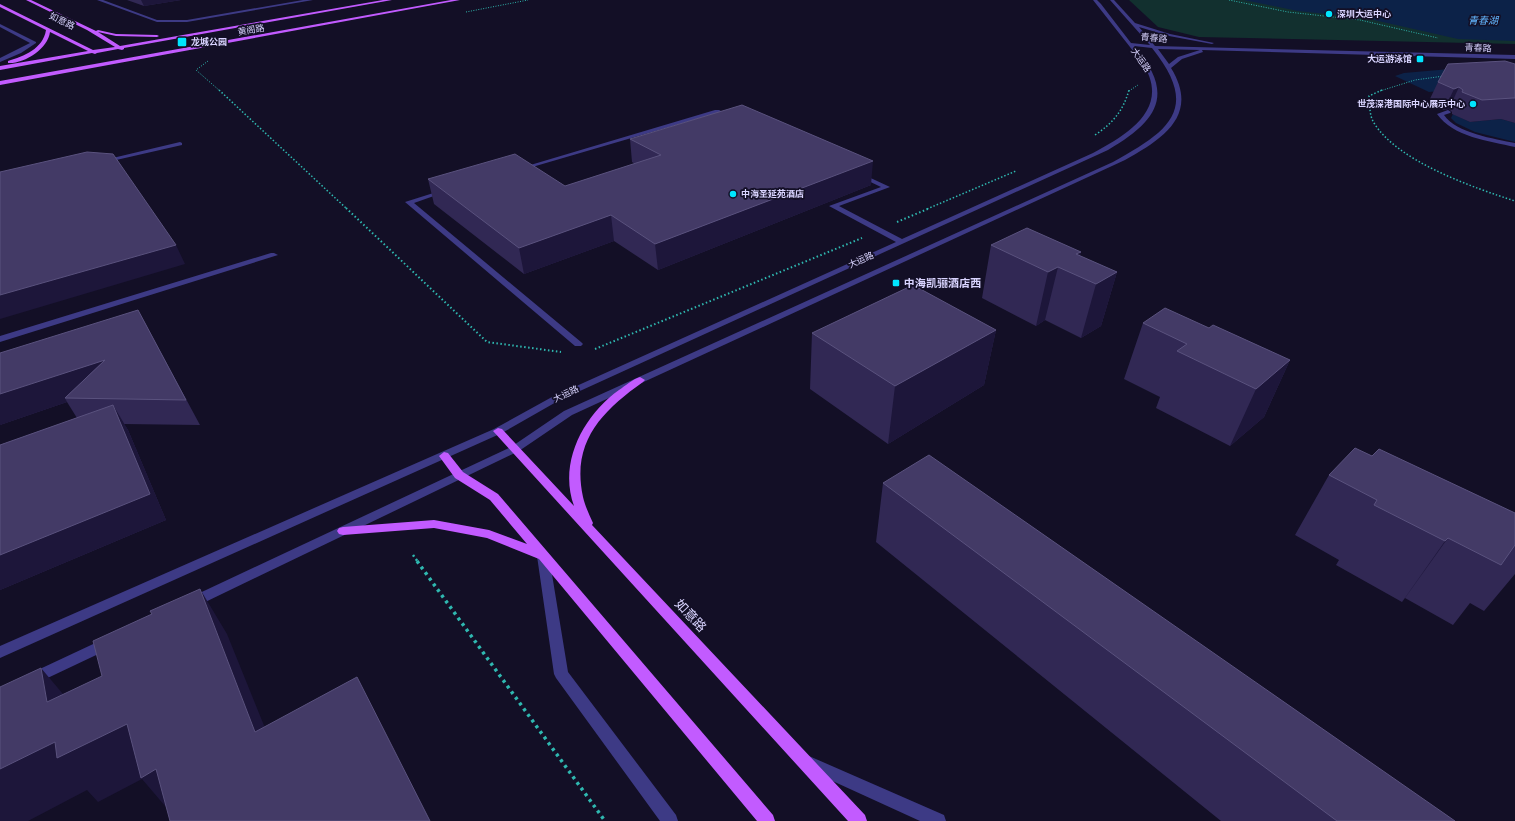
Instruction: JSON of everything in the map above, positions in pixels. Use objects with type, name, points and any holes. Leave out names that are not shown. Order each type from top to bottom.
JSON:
[{"type":"main road","name":"如意路","points":[[28,0],[89,29],[126,51]]},
{"type":"main road","name":"黄阁路","points":[[0,67],[390,0]]},
{"type":"main road","name":"黄阁路","points":[[0,84],[458,0]]},
{"type":"main road","name":"如意路","points":[[0,6],[94,52],[99,56]]},
{"type":"main road","points":[[0,67],[30,53],[43,45],[48,37],[48,29]]},
{"type":"main road","points":[[89,29],[134,36],[209,32]]},
{"type":"main road","points":[[131,55],[137,58]]},
{"type":"main road","points":[[105,59],[111,63]]},
{"type":"main road","points":[[589,529],[577,497],[575,471],[581,444],[592,422],[609,403],[640,380]]},
{"type":"main road","name":"如意路","points":[[498,431],[859,821]]},
{"type":"main road","points":[[444,456],[459,475],[494,497],[767,821]]},
{"type":"main road","points":[[343,531],[434,524],[489,534],[543,556]]},
{"type":"street","points":[[99,0],[157,21],[187,21],[311,0]]},
{"type":"street","name":"大运路","points":[[0,652],[444,456],[498,431],[555,399],[1095,154],[1134,131],[1145,120],[1153,107],[1155,94],[1154,81],[1149,70],[1095,0]]},
{"type":"street","name":"大运路","points":[[179,609],[515,449],[568,413],[1108,166],[1139,150],[1159,136],[1172,121],[1178,107],[1179,92],[1169,67],[1112,0]]},
{"type":"street","points":[[1132,22],[1158,32],[1212,43]]},
{"type":"street","points":[[0,25],[34,43],[19,52],[0,60]]},
{"type":"street","name":"青春路","points":[[1130,44],[1212,43],[1515,51]]},
{"type":"street","name":"青春路","points":[[1151,44],[1219,49],[1515,57]]},
{"type":"street","points":[[1169,67],[1186,56],[1219,49]]},
{"type":"street","points":[[514,170],[717,111],[738,120]]},
{"type":"street","points":[[1448,112],[1440,114],[1441,118],[1450,124],[1472,134],[1515,145]]},
{"type":"street","points":[[97,163],[180,144]]},
{"type":"street","points":[[852,171],[887,187],[833,206],[902,242]]},
{"type":"street","points":[[454,188],[409,202],[578,344]]},
{"type":"street","points":[[0,338],[274,255]]},
{"type":"street","points":[[543,556],[561,674],[670,821]]},
{"type":"street","points":[[21,684],[114,640]]},
{"type":"street","points":[[803,760],[938,821]]},
{"type":"path","points":[[1229,0],[1288,12],[1360,20],[1442,39]]},
{"type":"path","points":[[209,60],[196,70],[277,143],[487,342]]},
{"type":"path","points":[[413,555],[605,821]]},
{"type":"green space","name":"深圳大运中心","points":[[1129,0],[1515,0],[1515,44],[1199,37],[1158,27]]},
{"type":"water","name":"青春湖","points":[[1244,0],[1515,0],[1515,41],[1458,39],[1365,18],[1298,11]]},
{"type":"water","points":[[1450,69],[1439,91],[1429,92],[1395,76],[1404,73]]},
{"type":"water","points":[[1453,114],[1470,122],[1501,119],[1515,123],[1515,142],[1475,132],[1456,123],[1451,118]]},
{"type":"building","points":[[1505,61],[1515,64],[1515,98],[1482,100],[1462,92],[1463,90],[1459,87],[1454,89],[1438,82],[1448,64]]},
{"type":"building","name":"中海圣延苑酒店","points":[[742,105],[873,161],[655,244],[611,215],[519,248],[428,179],[515,154],[565,186],[661,155],[630,139]]},
{"type":"building","points":[[87,152],[113,154],[176,245],[0,295],[0,172]]},
{"type":"building","points":[[1027,228],[1081,252],[1076,254],[1117,272],[1096,284],[1058,267],[1048,272],[991,245]]},
{"type":"building","points":[[913,285],[996,330],[895,386],[812,333]]},
{"type":"building","points":[[1165,308],[1209,328],[1213,325],[1290,360],[1256,389],[1177,351],[1187,344],[1143,323]]},
{"type":"building","points":[[138,310],[186,400],[65,398],[105,360],[0,394],[0,353]]},
{"type":"building","points":[[113,405],[150,494],[0,555],[0,445]]},
{"type":"building","points":[[1355,448],[1372,456],[1379,449],[1515,513],[1515,545],[1501,565],[1448,538],[1445,541],[1374,505],[1377,500],[1329,475]]},
{"type":"building","points":[[929,455],[1455,821],[1337,821],[883,483]]},
{"type":"building","points":[[200,589],[255,732],[357,677],[430,821],[170,821],[156,769],[141,778],[127,724],[57,758],[55,742],[0,769],[0,687],[41,668],[47,702],[102,676],[93,641],[152,614],[150,611]]},
{"type":"place","name":"深圳大运中心","points":[[1329,14]]},
{"type":"place","name":"龙城公园","points":[[182,42]]},
{"type":"place","name":"大运游泳馆","points":[[1420,59]]},
{"type":"place","name":"世茂深港国际中心展示中心","points":[[1473,104]]},
{"type":"place","name":"中海圣延苑酒店","points":[[733,194]]},
{"type":"place","name":"中海凯骊酒店西","points":[[896,283]]}]
